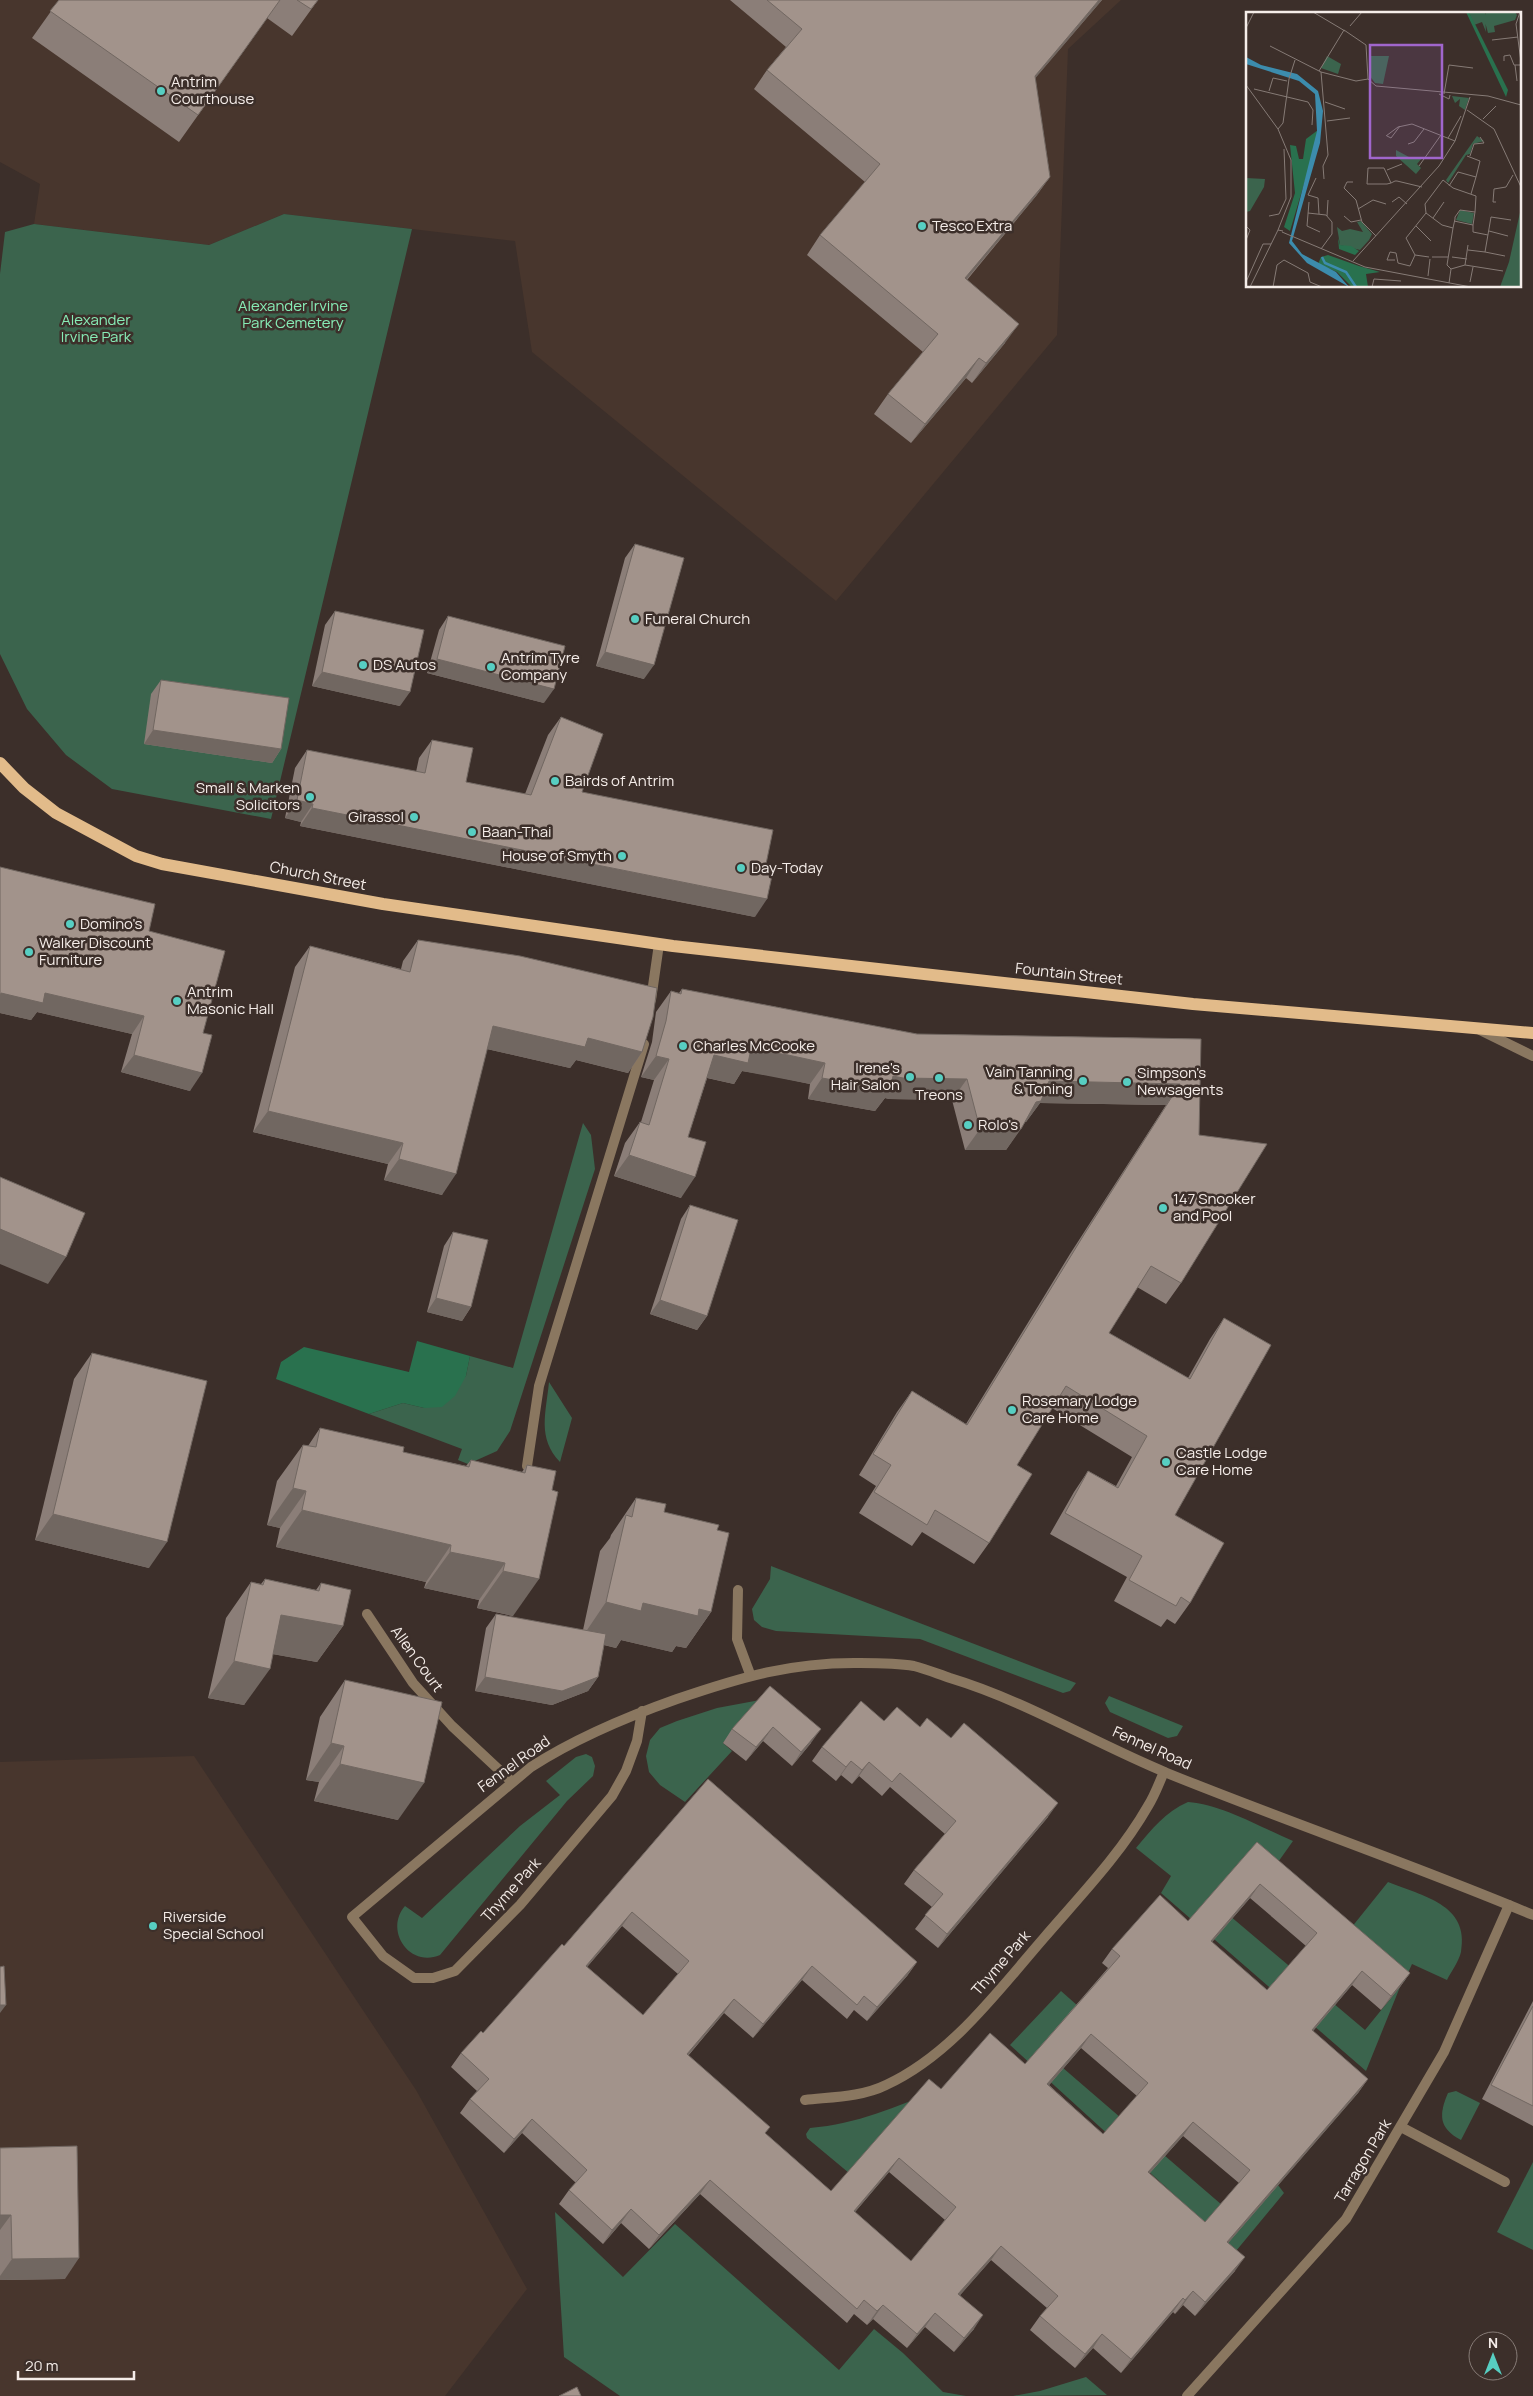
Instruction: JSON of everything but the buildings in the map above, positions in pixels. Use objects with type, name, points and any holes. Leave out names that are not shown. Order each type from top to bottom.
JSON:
[{"type":"main road","name":"Church Street","points":[[0,763],[24,788],[56,813],[136,856],[162,864],[382,904],[660,944]]},
{"type":"main road","name":"Fountain Street","points":[[660,944],[1193,1004],[1533,1033]]},
{"type":"street","points":[[649,1013],[660,944]]},
{"type":"street","name":"Fountain Street","points":[[1477,1028],[1533,1056]]},
{"type":"street","points":[[527,1466],[539,1386],[646,1031]]},
{"type":"street","points":[[738,1590],[737,1638],[750,1674]]},
{"type":"street","name":"Allen Court","points":[[367,1614],[413,1683],[452,1726],[511,1781]]},
{"type":"street","name":"Fennel Road","points":[[352,1917],[511,1781],[556,1751],[642,1711],[750,1674],[798,1665],[834,1662],[915,1666],[963,1681],[1011,1700],[1164,1772],[1533,1915]]},
{"type":"street","name":"Thyme Park","points":[[352,1917],[382,1956],[414,1978],[433,1978],[455,1971],[520,1905],[612,1796],[626,1771],[637,1741],[642,1711]]},
{"type":"street","name":"Thyme Park","points":[[805,2100],[847,2096],[884,2086],[909,2073],[941,2049],[990,2000],[1126,1839],[1149,1806],[1164,1772]]},
{"type":"street","name":"Tarragon Park","points":[[1187,2396],[1346,2220],[1444,2052],[1509,1905]]},
{"type":"street","points":[[1402,2126],[1505,2182]]},
{"type":"shaded area","points":[[0,0],[1121,0],[1068,49],[1057,335],[836,601],[532,352],[515,241],[284,214],[209,245],[34,224],[40,184],[0,162]]},
{"type":"shaded area","name":"Riverside Special School","points":[[194,1756],[416,2090],[527,2289],[445,2396],[0,2396],[0,1762]]},
{"type":"green space","points":[[284,214],[412,229],[271,819],[112,789],[66,755],[27,709],[0,654],[0,274],[5,232],[34,224],[209,245]]},
{"type":"green space","points":[[583,1123],[591,1135],[595,1169],[510,1431],[497,1451],[468,1464],[458,1460],[462,1449],[369,1414],[403,1403],[424,1408],[466,1376],[470,1356],[513,1368]]},
{"type":"green space","points":[[417,1341],[470,1356],[466,1376],[455,1396],[442,1407],[424,1408],[403,1403],[369,1414],[276,1379],[281,1362],[304,1347],[409,1372]]},
{"type":"green space","points":[[549,1382],[572,1418],[560,1462],[548,1444],[546,1434],[545,1415]]},
{"type":"green space","points":[[771,1566],[1076,1683],[1070,1691],[1063,1693],[920,1639],[776,1631],[762,1627],[754,1620],[752,1609],[770,1579]]},
{"type":"green space","points":[[1109,1696],[1183,1726],[1177,1736],[1168,1738],[1110,1712],[1105,1703]]},
{"type":"green space","points":[[760,1700],[723,1743],[732,1751],[685,1802],[660,1785],[649,1772],[646,1756],[650,1740],[660,1728],[717,1708]]},
{"type":"green space","points":[[586,1754],[592,1757],[595,1766],[593,1776],[567,1801],[440,1955],[429,1958],[410,1952],[403,1944],[397,1926],[399,1916],[405,1906],[422,1918],[520,1826],[560,1795],[546,1781],[576,1757]]},
{"type":"green space","points":[[1188,1802],[1228,1812],[1293,1841],[1271,1872],[1210,1899],[1365,2030],[1400,1987],[1366,2071],[1161,1893],[1171,1876],[1136,1848],[1166,1816]]},
{"type":"green space","points":[[1388,1882],[1441,1904],[1451,1912],[1458,1923],[1462,1936],[1461,1952],[1447,1980],[1412,1964],[1404,1982],[1347,1933]]},
{"type":"green space","points":[[1061,1991],[1078,2006],[1041,2049],[1222,2205],[1278,2185],[1284,2193],[1236,2251],[1010,2045]]},
{"type":"green space","points":[[939,2089],[849,2173],[807,2138],[806,2134],[810,2128],[860,2119]]},
{"type":"green space","points":[[1456,2091],[1480,2103],[1461,2140],[1448,2131],[1442,2120],[1443,2108],[1448,2093]]},
{"type":"green space","points":[[1533,2162],[1533,2250],[1497,2232]]},
{"type":"green space","points":[[555,2212],[623,2277],[675,2224],[839,2370],[874,2329],[903,2353],[943,2392],[966,2396],[620,2396],[564,2357]]},
{"type":"green space","points":[[1086,2377],[1107,2395],[1013,2396],[1040,2391]]},
{"type":"place","name":"Antrim Courthouse","points":[[161,91]]},
{"type":"place","name":"Tesco Extra","points":[[922,226]]},
{"type":"place","name":"Funeral Church","points":[[635,619]]},
{"type":"place","name":"DS Autos","points":[[363,665]]},
{"type":"place","name":"Antrim Tyre Company","points":[[491,667]]},
{"type":"place","name":"Bairds of Antrim","points":[[555,781]]},
{"type":"place","name":"Small & Marken Solicitors","points":[[310,797]]},
{"type":"place","name":"Girassol","points":[[414,817]]},
{"type":"place","name":"Baan-Thai","points":[[472,832]]},
{"type":"place","name":"House of Smyth","points":[[622,856]]},
{"type":"place","name":"Day-Today","points":[[741,868]]},
{"type":"place","name":"Domino's","points":[[70,924]]},
{"type":"place","name":"Walker Discount Furniture","points":[[29,952]]},
{"type":"place","name":"Antrim Masonic Hall","points":[[177,1001]]},
{"type":"place","name":"Charles McCooke","points":[[683,1046]]},
{"type":"place","name":"Irene's Hair Salon","points":[[910,1077]]},
{"type":"place","name":"Treons","points":[[939,1078]]},
{"type":"place","name":"Vain Tanning & Toning","points":[[1083,1081]]},
{"type":"place","name":"Simpson's Newsagents","points":[[1127,1082]]},
{"type":"place","name":"Rolo's","points":[[968,1125]]},
{"type":"place","name":"147 Snooker and Pool","points":[[1163,1208]]},
{"type":"place","name":"Rosemary Lodge Care Home","points":[[1012,1410]]},
{"type":"place","name":"Castle Lodge Care Home","points":[[1166,1462]]},
{"type":"place","name":"Riverside Special School","points":[[153,1926]]},
{"type":"park label","name":"Alexander Irvine Park Cemetery","points":[[293,314]]},
{"type":"park label","name":"Alexander Irvine Park","points":[[96,328]]}]
